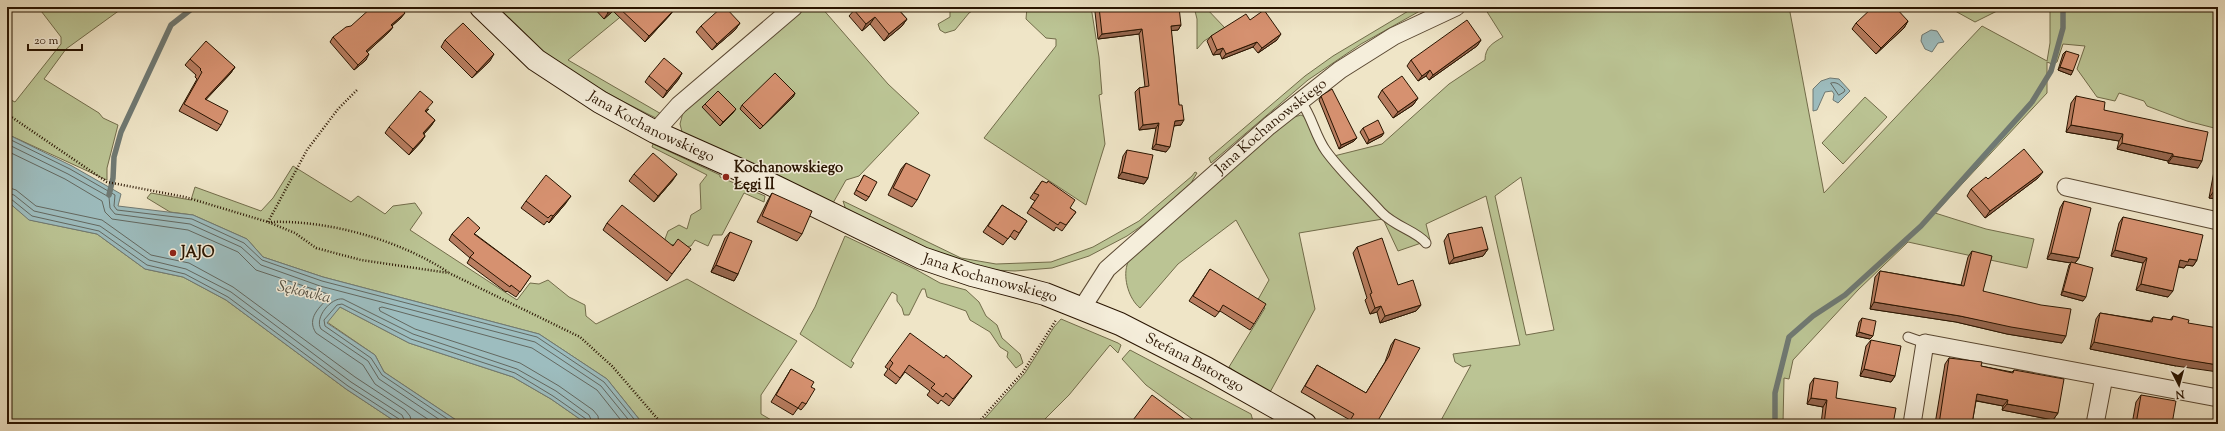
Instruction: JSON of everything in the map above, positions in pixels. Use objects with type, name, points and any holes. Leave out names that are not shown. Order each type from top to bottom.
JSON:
[{"type":"street","name":"Jana Kochanowskiego","points":[[481,7],[536,60],[600,102],[655,132],[756,177],[922,258],[972,275],[1045,294],[1082,308],[1107,269],[1269,126],[1340,70],[1394,36],[1456,7]]},
{"type":"street","points":[[655,132],[679,105],[794,7]]},
{"type":"street","points":[[2066,186],[2218,220]]},
{"type":"street","name":"Stefana Batorego","points":[[1082,308],[1150,338],[1305,424]]},
{"type":"street","points":[[1912,424],[1925,343],[2218,398]]},
{"type":"street","points":[[2095,424],[2104,377]]},
{"type":"lane","points":[[1301,102],[1326,150],[1354,183],[1390,222],[1421,236],[1426,243]]},
{"type":"lane","points":[[1908,337],[1925,343]]},
{"type":"path","points":[[268,222],[307,150],[338,109],[358,89]]},
{"type":"path","points":[[7,114],[107,182],[185,197],[268,222],[295,233],[316,248],[361,260],[449,273]]},
{"type":"path","points":[[268,222],[294,221],[340,229],[388,243],[424,256],[449,273],[580,337],[612,366],[662,424]]},
{"type":"path","points":[[977,424],[1023,372],[1054,321],[1082,308]]},
{"type":"green space","points":[[38,7],[124,7],[66,49],[44,79],[99,113],[103,118],[118,125],[107,168],[107,180],[7,134],[7,98],[15,102],[61,44],[61,37]]},
{"type":"green space","points":[[497,7],[618,7],[624,14],[568,60],[663,115],[656,118],[612,96],[570,71],[532,42]]},
{"type":"green space","points":[[801,7],[821,7],[888,84],[919,113],[859,176],[846,180],[833,203],[682,132],[680,124],[683,112]]},
{"type":"green space","points":[[955,7],[978,7],[969,13],[955,30],[945,33],[940,30],[938,24],[950,17],[950,12]]},
{"type":"green space","points":[[1027,7],[1067,7],[1071,11],[1090,7],[1092,13],[1099,57],[1102,94],[1099,95],[1105,144],[1086,205],[984,138],[1056,46],[1056,39],[1046,38],[1026,19]]},
{"type":"green space","points":[[1194,7],[1205,7],[1225,28],[1204,41],[1197,49],[1197,19]]},
{"type":"green space","points":[[1415,7],[1427,7],[1361,44],[1308,80],[1211,163],[1209,158],[1305,76],[1333,56]]},
{"type":"green space","points":[[1484,7],[1789,7],[1824,193],[1982,26],[2047,61],[2050,43],[2050,7],[2218,7],[2218,129],[2187,121],[2147,106],[2144,101],[2119,93],[2115,101],[2097,97],[2077,69],[2085,46],[2063,44],[2057,62],[2052,64],[2047,62],[2047,93],[1935,213],[1986,229],[2034,239],[2027,268],[1908,242],[1858,290],[1793,360],[1789,379],[1784,378],[1783,424],[1439,424],[1471,365],[1463,367],[1455,362],[1453,354],[1520,345],[1486,196],[1426,224],[1430,240],[1398,251],[1383,219],[1299,233],[1315,309],[1268,396],[1229,367],[1265,308],[1256,303],[1269,280],[1236,220],[1178,264],[1140,308],[1136,304],[1130,294],[1126,282],[1126,270],[1128,263],[1136,251],[1291,118],[1301,115],[1305,117],[1330,157],[1382,144],[1449,84],[1485,60],[1488,49],[1493,43],[1503,37]],"holes":[[[1521,177],[1554,330],[1526,335],[1495,196]]]},
{"type":"green space","points":[[1948,7],[2005,7],[1975,22]]},
{"type":"green space","points":[[1865,97],[1887,117],[1843,164],[1822,143]]},
{"type":"green space","points":[[653,144],[720,175],[720,177],[765,196],[764,202],[744,193],[722,235],[713,235],[708,246],[695,240],[691,246],[685,247],[680,244],[668,245],[665,239],[668,231],[679,225],[687,229],[691,215],[701,209],[700,184],[707,175],[652,147]]},
{"type":"green space","points":[[293,166],[351,202],[358,196],[385,214],[393,206],[415,203],[422,213],[410,230],[517,300],[530,283],[539,284],[548,280],[569,297],[585,305],[586,316],[596,324],[687,279],[797,341],[761,395],[761,414],[778,424],[643,424],[607,379],[539,334],[323,277],[263,257],[247,239],[193,215],[170,212],[147,198],[151,193],[191,200],[195,187],[261,211],[273,198]]},
{"type":"green space","points":[[1195,172],[1197,173],[1191,183],[1147,222],[1127,236],[1089,256],[1052,268],[1015,271],[992,270],[919,247],[846,210],[843,201],[961,258],[996,264],[1051,262],[1093,247],[1139,221]]},
{"type":"green space","points":[[7,201],[30,220],[97,234],[145,269],[183,277],[226,300],[346,389],[399,424],[7,424]]},
{"type":"green space","points":[[845,236],[915,269],[940,283],[966,290],[979,302],[986,316],[997,325],[1002,338],[1020,354],[1023,363],[1016,368],[1007,357],[1008,352],[1000,347],[990,332],[970,320],[966,311],[927,297],[925,289],[922,289],[909,315],[904,315],[902,308],[897,301],[897,295],[892,292],[851,361],[854,363],[851,368],[800,334],[815,307]]},
{"type":"green space","points":[[340,307],[409,343],[513,377],[551,399],[587,424],[462,424],[384,372],[375,355],[327,322]]},
{"type":"green space","points":[[1061,319],[1118,343],[1121,345],[1118,353],[1110,345],[1069,395],[1040,424],[980,424],[1025,373],[1054,327]]},
{"type":"green space","points":[[1130,350],[1251,414],[1253,421],[1251,424],[1199,424],[1146,385],[1122,359]]},
{"type":"water","points":[[1931,30],[1937,31],[1944,42],[1938,43],[1932,52],[1925,49],[1921,41],[1922,35]]},
{"type":"water","points":[[1830,78],[1839,79],[1850,91],[1838,103],[1833,100],[1834,94],[1832,91],[1825,92],[1817,110],[1813,111],[1813,89],[1821,81]]},
{"type":"water","name":"Sękówka","points":[[7,134],[72,166],[121,194],[118,206],[193,215],[247,239],[263,257],[323,277],[539,334],[607,379],[643,424],[587,424],[551,399],[513,377],[409,343],[340,307],[327,323],[375,355],[384,372],[462,424],[399,424],[346,389],[226,300],[183,277],[145,269],[97,234],[29,220],[7,201]]},
{"type":"building","points":[[372,7],[400,7],[405,13],[391,25],[393,27],[366,51],[369,54],[358,65],[333,37],[346,27],[351,26]]},
{"type":"building","points":[[602,7],[616,7],[608,13]]},
{"type":"building","points":[[618,7],[671,7],[674,10],[649,36]]},
{"type":"building","points":[[722,7],[725,7],[740,23],[717,44],[701,26]]},
{"type":"building","points":[[857,7],[896,7],[907,19],[889,34],[875,17],[866,24],[854,10]]},
{"type":"building","points":[[1099,7],[1179,7],[1181,25],[1171,26],[1179,105],[1182,105],[1184,120],[1175,121],[1170,147],[1156,144],[1159,123],[1143,125],[1139,88],[1149,86],[1142,29],[1102,34]]},
{"type":"building","points":[[1873,7],[1895,7],[1908,21],[1881,48],[1856,23]]},
{"type":"building","points":[[1264,10],[1281,34],[1262,48],[1257,42],[1226,54],[1223,48],[1217,50],[1211,36],[1246,14],[1250,20]]},
{"type":"building","points":[[1467,20],[1481,40],[1433,75],[1430,70],[1422,76],[1411,60]]},
{"type":"building","points":[[463,23],[494,54],[477,72],[445,40]]},
{"type":"building","points":[[206,41],[235,67],[205,99],[228,111],[221,125],[184,104],[202,72],[200,70],[201,69],[190,59]]},
{"type":"building","points":[[2066,51],[2079,55],[2073,71],[2060,67]]},
{"type":"building","points":[[664,58],[682,73],[667,91],[649,76]]},
{"type":"building","points":[[775,73],[795,93],[763,126],[742,105]]},
{"type":"building","points":[[1402,76],[1418,98],[1398,112],[1382,90]]},
{"type":"building","points":[[1332,89],[1357,138],[1341,145],[1321,96]]},
{"type":"building","points":[[420,91],[433,102],[425,111],[435,120],[423,133],[425,136],[413,149],[389,127]]},
{"type":"building","points":[[718,91],[736,109],[723,122],[705,104]]},
{"type":"building","points":[[2076,96],[2105,102],[2104,110],[2208,132],[2202,161],[2173,156],[2173,154],[2122,143],[2123,134],[2071,125]]},
{"type":"building","points":[[1378,120],[1384,133],[1369,140],[1363,128]]},
{"type":"building","points":[[2024,149],[2043,172],[1990,211],[1971,189],[1986,177],[1988,179]]},
{"type":"building","points":[[1127,150],[1153,155],[1148,178],[1122,172]]},
{"type":"building","points":[[653,153],[677,174],[658,196],[634,174]]},
{"type":"building","points":[[906,163],[930,175],[917,200],[893,188]]},
{"type":"building","points":[[2218,167],[2218,192],[2214,191]]},
{"type":"building","points":[[546,175],[571,196],[553,216],[551,215],[548,218],[526,201]]},
{"type":"building","points":[[864,175],[877,182],[869,197],[856,190]]},
{"type":"building","points":[[1042,181],[1047,183],[1048,181],[1075,200],[1070,208],[1076,212],[1066,225],[1060,222],[1058,225],[1031,207],[1039,195],[1034,193]]},
{"type":"building","points":[[772,193],[812,211],[802,234],[762,216]]},
{"type":"building","points":[[2064,201],[2091,208],[2079,258],[2051,253]]},
{"type":"building","points":[[622,205],[673,246],[678,239],[691,249],[672,274],[607,223]]},
{"type":"building","points":[[1002,205],[1027,221],[1019,233],[1014,230],[1008,239],[988,226]]},
{"type":"building","points":[[468,217],[480,228],[474,234],[531,276],[520,292],[511,285],[510,287],[470,257],[474,253],[452,234]]},
{"type":"building","points":[[2123,217],[2203,235],[2197,260],[2189,259],[2188,262],[2180,260],[2173,291],[2141,284],[2147,258],[2115,250]]},
{"type":"building","points":[[1482,227],[1488,249],[1454,258],[1448,234]]},
{"type":"building","points":[[730,232],[752,241],[738,274],[716,265]]},
{"type":"building","points":[[1382,238],[1398,285],[1413,280],[1421,305],[1385,316],[1381,306],[1375,308],[1370,294],[1372,293],[1357,247]]},
{"type":"building","points":[[1972,251],[1992,256],[1983,291],[2041,305],[2071,309],[2066,336],[2011,327],[1960,316],[1874,302],[1880,271],[1964,286]]},
{"type":"building","points":[[2071,262],[2093,268],[2086,297],[2063,291]]},
{"type":"building","points":[[1210,269],[1266,304],[1254,324],[1223,305],[1219,312],[1193,296]]},
{"type":"building","points":[[2100,313],[2152,322],[2153,317],[2172,320],[2173,316],[2189,320],[2188,323],[2218,328],[2218,365],[2094,342]]},
{"type":"building","points":[[1862,318],[1876,321],[1873,336],[1859,332]]},
{"type":"building","points":[[910,333],[944,358],[946,355],[972,376],[953,399],[946,393],[943,397],[931,388],[935,384],[909,365],[900,378],[889,369],[893,363],[890,360]]},
{"type":"building","points":[[1395,339],[1420,348],[1376,424],[1353,424],[1349,422],[1354,414],[1305,386],[1317,365],[1366,393],[1389,356]]},
{"type":"building","points":[[1871,340],[1901,346],[1895,376],[1864,369]]},
{"type":"building","points":[[1949,358],[1982,362],[1981,366],[2013,373],[2014,370],[2064,379],[2058,413],[2007,404],[2008,400],[1977,394],[1972,424],[1939,424]]},
{"type":"building","points":[[791,369],[814,382],[811,387],[815,389],[806,404],[802,402],[798,408],[776,395]]},
{"type":"building","points":[[1814,378],[1838,382],[1836,398],[1896,408],[1893,424],[1824,424],[1827,400],[1811,398]]},
{"type":"building","points":[[1152,395],[1191,424],[1130,424]]},
{"type":"building","points":[[2141,395],[2176,401],[2172,424],[2136,424]]},
{"type":"building","points":[[905,420],[911,424],[903,424]]},
{"type":"waterway","points":[[109,195],[113,178],[114,157],[121,132],[171,25],[194,7]]},
{"type":"waterway","points":[[1775,424],[1775,393],[1789,337],[1813,316],[1845,295],[1921,226],[2032,102],[2051,71],[2063,28],[2063,7]]},
{"type":"place","name":"Kochanowskiego Łęgi II","points":[[726,177]]},
{"type":"place","name":"JAJO","points":[[173,253]]}]
